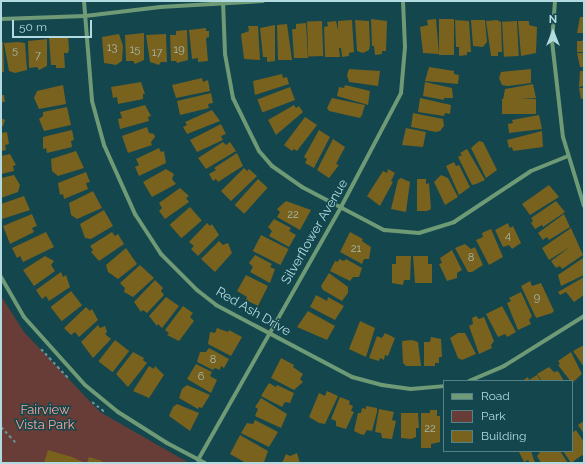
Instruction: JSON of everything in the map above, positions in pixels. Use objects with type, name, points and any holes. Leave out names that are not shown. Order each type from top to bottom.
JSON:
[{"type":"street","name":"Red Ash Drive","points":[[84,1],[92,101],[104,145],[135,214],[161,254],[197,290],[216,305],[352,377],[382,385],[411,389],[443,386]]},
{"type":"street","points":[[1,19],[85,16],[160,7],[223,2],[263,1]]},
{"type":"street","name":"Silverflower Avenue","points":[[198,460],[268,333],[341,207],[401,93],[405,63],[403,1]]},
{"type":"street","points":[[555,1],[552,41],[568,156],[584,206]]},
{"type":"street","points":[[223,2],[225,54],[233,98],[259,151],[272,166],[289,179],[384,230],[419,233],[454,222],[530,171],[568,156]]},
{"type":"street","points":[[1,277],[24,317],[85,385],[118,412],[167,443],[205,463]]},
{"type":"street","points":[[471,380],[504,366],[584,316]]},
{"type":"path","points":[[1,427],[16,443]]},
{"type":"green space","name":"Fairview Vista Park","points":[[1,296],[24,332],[100,412],[189,463],[1,463]]},
{"type":"building","points":[[580,17],[584,17],[584,33],[577,33]]},
{"type":"building","points":[[371,19],[387,21],[386,51],[382,51],[382,54],[375,55],[374,46],[372,46]]},
{"type":"building","points":[[436,19],[439,54],[423,53],[420,27],[428,25],[427,20]]},
{"type":"building","points":[[439,19],[454,19],[454,55],[439,55]]},
{"type":"building","points":[[352,20],[354,52],[349,53],[349,56],[342,57],[341,48],[339,48],[340,57],[325,57],[324,27],[328,26],[327,22],[336,21],[338,30],[338,21]]},
{"type":"building","points":[[355,20],[369,21],[370,45],[369,50],[363,53],[357,51]]},
{"type":"building","points":[[455,20],[469,21],[471,52],[467,52],[467,55],[459,56],[459,47],[456,47]]},
{"type":"building","points":[[471,20],[485,20],[487,42],[483,47],[473,46]]},
{"type":"building","points":[[497,20],[501,22],[502,52],[498,52],[498,56],[491,56],[486,21]]},
{"type":"building","points":[[322,21],[323,56],[308,57],[307,22]]},
{"type":"building","points":[[517,21],[519,56],[504,57],[502,22]]},
{"type":"building","points":[[518,21],[529,21],[529,25],[537,27],[536,53],[521,56]]},
{"type":"building","points":[[306,23],[308,58],[294,58],[292,29],[296,29],[296,24]]},
{"type":"building","points":[[287,24],[292,60],[278,60],[277,25]]},
{"type":"building","points":[[275,25],[275,61],[267,62],[267,57],[263,57],[260,28]]},
{"type":"building","points":[[248,26],[258,26],[260,60],[244,59],[241,34],[249,31]]},
{"type":"building","points":[[206,28],[206,31],[209,31],[209,37],[206,38],[208,61],[198,62],[198,58],[192,59],[189,30]]},
{"type":"building","points":[[187,30],[188,60],[177,63],[176,61],[171,61],[170,35],[176,35],[176,31]]},
{"type":"building","points":[[144,33],[144,60],[135,64],[133,61],[126,61],[125,35]]},
{"type":"building","points":[[119,34],[123,46],[122,61],[116,65],[104,63],[102,37]]},
{"type":"building","points":[[166,34],[167,62],[161,62],[159,65],[150,62],[146,35]]},
{"type":"building","points":[[68,37],[68,53],[64,53],[65,68],[56,68],[56,65],[51,65],[49,38]]},
{"type":"building","points":[[584,37],[584,52],[577,52],[577,41],[582,41]]},
{"type":"building","points":[[47,39],[47,66],[39,70],[37,67],[29,68],[28,41]]},
{"type":"building","points":[[1,42],[3,42],[4,72],[1,72]]},
{"type":"building","points":[[4,43],[25,43],[27,70],[15,73],[9,71]]},
{"type":"building","points":[[577,53],[584,53],[584,67],[580,67]]},
{"type":"building","points":[[429,67],[454,71],[454,74],[459,75],[458,84],[425,81]]},
{"type":"building","points":[[349,69],[380,71],[378,86],[349,82],[347,75]]},
{"type":"building","points":[[531,69],[531,83],[507,86],[502,85],[499,78],[501,72]]},
{"type":"building","points":[[580,71],[584,71],[584,86],[579,87]]},
{"type":"building","points":[[282,74],[283,78],[287,77],[289,84],[255,95],[253,81]]},
{"type":"building","points":[[202,78],[203,82],[208,80],[210,91],[176,98],[172,85]]},
{"type":"building","points":[[141,82],[145,94],[143,94],[143,99],[118,104],[117,97],[113,98],[111,87]]},
{"type":"building","points":[[425,82],[452,88],[453,98],[444,98],[444,100],[423,96]]},
{"type":"building","points":[[533,84],[536,98],[503,100],[505,89]]},
{"type":"building","points":[[63,85],[66,104],[39,109],[34,98],[37,91]]},
{"type":"building","points":[[345,85],[370,91],[368,105],[337,96],[339,87],[344,88]]},
{"type":"building","points":[[290,87],[295,100],[262,113],[257,100]]},
{"type":"building","points":[[579,88],[584,88],[584,98],[581,99]]},
{"type":"building","points":[[211,93],[213,103],[208,104],[209,108],[180,115],[177,101]]},
{"type":"building","points":[[1,95],[4,95],[5,102],[1,102]]},
{"type":"building","points":[[332,98],[365,105],[362,115],[360,118],[329,111],[327,108]]},
{"type":"building","points":[[420,98],[451,105],[450,114],[445,113],[444,116],[418,112]]},
{"type":"building","points":[[502,99],[536,99],[536,114],[502,114]]},
{"type":"building","points":[[145,105],[151,116],[148,117],[149,121],[120,129],[118,119],[122,118],[120,112]]},
{"type":"building","points":[[294,105],[296,108],[299,106],[303,112],[276,135],[268,120]]},
{"type":"building","points":[[67,107],[71,125],[44,131],[39,119],[43,116],[43,112]]},
{"type":"building","points":[[212,110],[220,121],[187,134],[183,127],[187,125],[185,122]]},
{"type":"building","points":[[413,113],[443,119],[444,126],[440,131],[436,132],[411,127]]},
{"type":"building","points":[[539,115],[542,129],[509,133],[508,124],[513,123],[512,120]]},
{"type":"building","points":[[305,117],[317,125],[297,151],[294,149],[292,151],[284,145]]},
{"type":"building","points":[[1,118],[5,120],[3,126],[1,127]]},
{"type":"building","points":[[221,124],[226,134],[221,136],[223,140],[197,152],[190,140]]},
{"type":"building","points":[[147,127],[149,133],[154,134],[155,137],[151,142],[152,145],[128,153],[122,136]]},
{"type":"building","points":[[406,128],[426,132],[423,147],[402,145]]},
{"type":"building","points":[[72,130],[74,140],[71,141],[72,147],[47,153],[46,148],[43,149],[43,137]]},
{"type":"building","points":[[319,130],[330,137],[314,168],[305,163],[307,159],[304,157]]},
{"type":"building","points":[[542,131],[543,147],[513,151],[512,147],[509,148],[507,140]]},
{"type":"building","points":[[7,132],[9,144],[5,145],[6,150],[1,151],[1,133]]},
{"type":"building","points":[[333,139],[345,147],[336,164],[339,165],[329,178],[317,170]]},
{"type":"building","points":[[479,141],[483,142],[497,170],[486,178],[471,148]]},
{"type":"building","points":[[223,142],[226,145],[230,142],[236,151],[206,169],[198,158]]},
{"type":"building","points":[[159,148],[161,152],[164,151],[166,163],[139,176],[135,167],[139,165],[136,159]]},
{"type":"building","points":[[467,149],[485,180],[472,185],[458,157],[462,155],[460,153]]},
{"type":"building","points":[[76,151],[84,168],[58,176],[52,171],[51,159]]},
{"type":"building","points":[[237,153],[243,166],[218,182],[216,179],[213,181],[209,174],[216,170],[214,168]]},
{"type":"building","points":[[10,154],[16,165],[13,166],[14,171],[1,174],[1,156]]},
{"type":"building","points":[[454,162],[456,166],[459,165],[470,187],[459,195],[446,166]]},
{"type":"building","points":[[244,168],[247,171],[249,169],[257,176],[231,201],[221,191]]},
{"type":"building","points":[[166,169],[174,174],[172,179],[176,184],[152,197],[143,182]]},
{"type":"building","points":[[388,169],[395,173],[391,181],[393,182],[380,206],[367,196],[383,171],[387,173]]},
{"type":"building","points":[[86,172],[90,182],[86,183],[88,189],[64,199],[63,194],[60,195],[58,183]]},
{"type":"building","points":[[14,175],[20,185],[18,192],[1,198],[1,178]]},
{"type":"building","points":[[441,175],[448,178],[458,197],[445,205],[434,182]]},
{"type":"building","points":[[401,178],[410,182],[406,212],[391,209],[398,180]]},
{"type":"building","points":[[258,179],[268,188],[244,214],[235,205]]},
{"type":"building","points":[[417,179],[426,179],[426,184],[429,183],[431,209],[427,211],[417,211]]},
{"type":"building","points":[[549,185],[559,197],[530,215],[522,204]]},
{"type":"building","points":[[180,188],[189,196],[186,198],[189,202],[165,219],[159,211],[162,208],[159,203]]},
{"type":"building","points":[[93,191],[102,208],[77,219],[71,215],[69,203]]},
{"type":"building","points":[[24,196],[30,210],[2,219],[1,204]]},
{"type":"building","points":[[286,201],[311,210],[300,230],[277,217],[280,212],[277,209]]},
{"type":"building","points":[[556,201],[565,212],[543,227],[542,225],[535,229],[531,223],[533,221],[531,218]]},
{"type":"building","points":[[190,207],[202,221],[181,238],[170,225]]},
{"type":"building","points":[[104,210],[113,226],[91,239],[85,238],[80,224]]},
{"type":"building","points":[[32,214],[37,226],[32,228],[34,232],[10,244],[3,226]]},
{"type":"building","points":[[564,214],[570,227],[549,240],[547,237],[543,240],[538,233]]},
{"type":"building","points":[[274,219],[291,228],[289,231],[296,235],[289,247],[269,236],[272,231],[268,227]]},
{"type":"building","points":[[207,223],[210,226],[212,224],[219,235],[198,256],[191,249],[194,246],[189,242]]},
{"type":"building","points":[[508,223],[510,228],[513,226],[521,243],[512,249],[509,245],[503,247],[495,230]]},
{"type":"building","points":[[571,228],[583,255],[562,269],[560,266],[556,268],[551,261],[570,247],[549,260],[542,248]]},
{"type":"building","points":[[491,229],[503,257],[489,265],[476,240],[483,237],[482,233]]},
{"type":"building","points":[[46,232],[54,247],[23,262],[20,256],[17,258],[12,248]]},
{"type":"building","points":[[112,232],[115,236],[118,234],[124,244],[99,261],[91,252],[93,250],[90,246]]},
{"type":"building","points":[[350,232],[363,239],[362,241],[371,247],[369,259],[364,259],[362,264],[340,252]]},
{"type":"building","points":[[261,235],[289,249],[280,265],[253,251]]},
{"type":"building","points":[[219,241],[223,245],[228,243],[232,253],[215,272],[201,259]]},
{"type":"building","points":[[465,244],[471,249],[475,247],[483,265],[472,272],[468,272],[455,248]]},
{"type":"building","points":[[126,248],[137,264],[118,279],[108,272],[106,265]]},
{"type":"building","points":[[452,250],[462,270],[457,273],[457,278],[447,281],[439,264],[442,263],[440,258]]},
{"type":"building","points":[[255,255],[272,264],[270,267],[275,269],[270,283],[250,272],[253,267],[249,263]]},
{"type":"building","points":[[45,256],[54,261],[51,265],[55,271],[34,286],[23,270]]},
{"type":"building","points":[[396,256],[411,256],[410,280],[404,280],[403,285],[392,283],[392,264],[396,264]]},
{"type":"building","points":[[413,256],[428,256],[428,264],[432,264],[432,283],[415,283]]},
{"type":"building","points":[[583,258],[584,275],[561,286],[558,275]]},
{"type":"building","points":[[339,259],[344,261],[346,259],[362,268],[359,277],[353,277],[350,281],[330,271],[335,261],[338,262]]},
{"type":"building","points":[[140,265],[154,278],[133,297],[124,292],[125,288],[120,283]]},
{"type":"building","points":[[61,272],[63,277],[66,275],[70,287],[49,301],[46,296],[42,299],[36,290]]},
{"type":"building","points":[[329,273],[348,287],[348,293],[342,301],[323,290],[321,286]]},
{"type":"building","points":[[246,275],[268,286],[258,306],[246,300],[247,297],[237,291]]},
{"type":"building","points":[[584,277],[584,295],[574,302],[566,292],[560,295],[558,292]]},
{"type":"building","points":[[155,280],[163,288],[161,291],[164,295],[147,313],[143,310],[141,312],[134,302]]},
{"type":"building","points":[[530,281],[532,286],[541,283],[554,311],[552,313],[536,318],[521,286]]},
{"type":"building","points":[[71,291],[82,305],[62,321],[51,307]]},
{"type":"building","points":[[521,292],[532,316],[529,320],[531,324],[518,330],[507,303],[511,301],[509,298]]},
{"type":"building","points":[[316,295],[327,301],[328,297],[344,306],[335,320],[310,307]]},
{"type":"building","points":[[166,297],[179,306],[162,328],[158,324],[157,326],[149,316]]},
{"type":"building","points":[[183,306],[193,313],[190,317],[194,321],[179,341],[167,335],[169,333],[165,330]]},
{"type":"building","points":[[502,306],[516,332],[507,337],[505,334],[498,337],[486,314]]},
{"type":"building","points":[[86,307],[90,311],[92,309],[98,320],[79,337],[75,332],[71,335],[64,328]]},
{"type":"building","points":[[308,311],[335,326],[327,340],[297,327]]},
{"type":"building","points":[[476,316],[479,319],[484,317],[494,341],[491,345],[492,348],[479,354],[469,326],[473,324],[472,318]]},
{"type":"building","points":[[360,321],[375,328],[366,357],[349,349]]},
{"type":"building","points":[[98,325],[100,328],[105,326],[107,332],[105,334],[111,339],[93,358],[81,342]]},
{"type":"building","points":[[217,328],[228,332],[229,330],[242,337],[231,356],[208,344],[210,332],[215,333]]},
{"type":"building","points":[[385,333],[395,338],[388,356],[385,355],[384,360],[380,358],[379,361],[369,358],[377,336],[382,338]]},
{"type":"building","points":[[458,333],[465,333],[476,354],[462,360],[458,358],[450,338]]},
{"type":"building","points":[[431,337],[441,339],[442,357],[439,357],[439,363],[435,363],[435,366],[424,366],[424,342],[430,342]]},
{"type":"building","points":[[115,340],[129,351],[113,372],[98,361]]},
{"type":"building","points":[[412,340],[418,342],[421,366],[406,366],[403,363],[402,341]]},
{"type":"building","points":[[584,346],[584,367],[573,351]]},
{"type":"building","points":[[209,348],[229,359],[224,368],[221,366],[220,370],[215,368],[213,370],[197,362],[200,352],[206,352]]},
{"type":"building","points":[[133,352],[144,358],[143,360],[147,363],[128,387],[116,374]]},
{"type":"building","points":[[571,352],[582,374],[573,382],[573,380],[570,380],[558,365],[560,364],[558,361]]},
{"type":"building","points":[[281,358],[294,365],[293,367],[303,374],[300,379],[303,382],[294,390],[271,378]]},
{"type":"building","points":[[196,364],[212,372],[210,376],[217,380],[211,393],[187,379]]},
{"type":"building","points":[[149,366],[154,369],[155,366],[164,375],[149,398],[133,391]]},
{"type":"building","points":[[549,367],[554,372],[558,371],[563,380],[541,380],[537,374]]},
{"type":"building","points":[[537,375],[540,380],[529,380]]},
{"type":"building","points":[[269,383],[294,393],[290,403],[285,402],[282,407],[261,396]]},
{"type":"building","points":[[187,385],[210,395],[202,408],[199,407],[198,409],[179,398],[182,389]]},
{"type":"building","points":[[327,391],[338,396],[325,424],[319,423],[309,417],[319,393],[325,396]]},
{"type":"building","points":[[340,397],[350,401],[349,404],[353,406],[351,411],[354,412],[346,429],[336,426],[336,421],[331,419]]},
{"type":"building","points":[[261,398],[287,414],[281,428],[255,416],[258,409],[255,407]]},
{"type":"building","points":[[177,404],[199,413],[190,431],[169,416],[173,407]]},
{"type":"building","points":[[366,406],[377,408],[377,412],[372,431],[367,430],[364,435],[354,431],[358,413],[361,413],[362,408],[366,409]]},
{"type":"building","points":[[379,409],[394,412],[392,420],[396,421],[392,439],[382,438],[381,433],[375,432]]},
{"type":"building","points":[[430,410],[437,410],[437,416],[440,416],[440,442],[431,444],[431,448],[421,448],[421,413],[430,413]]},
{"type":"building","points":[[401,413],[418,413],[419,428],[416,428],[416,437],[411,439],[401,438]]},
{"type":"building","points":[[255,420],[278,432],[269,447],[241,433],[247,423],[253,424]]},
{"type":"building","points":[[584,421],[584,434],[578,425]]},
{"type":"building","points":[[576,430],[584,442],[584,458],[582,455],[571,463],[564,452],[573,452],[573,432]]},
{"type":"building","points":[[240,435],[268,451],[264,462],[246,463],[230,454]]},
{"type":"building","points":[[48,450],[72,457],[85,463],[44,463]]},
{"type":"building","points":[[519,452],[531,452],[535,463],[530,463],[528,460],[524,462]]},
{"type":"building","points":[[540,452],[561,452],[568,463],[541,463],[537,456]]},
{"type":"building","points":[[297,453],[300,463],[282,463],[286,454],[290,456]]},
{"type":"building","points":[[89,457],[102,461],[102,463],[87,463]]}]
